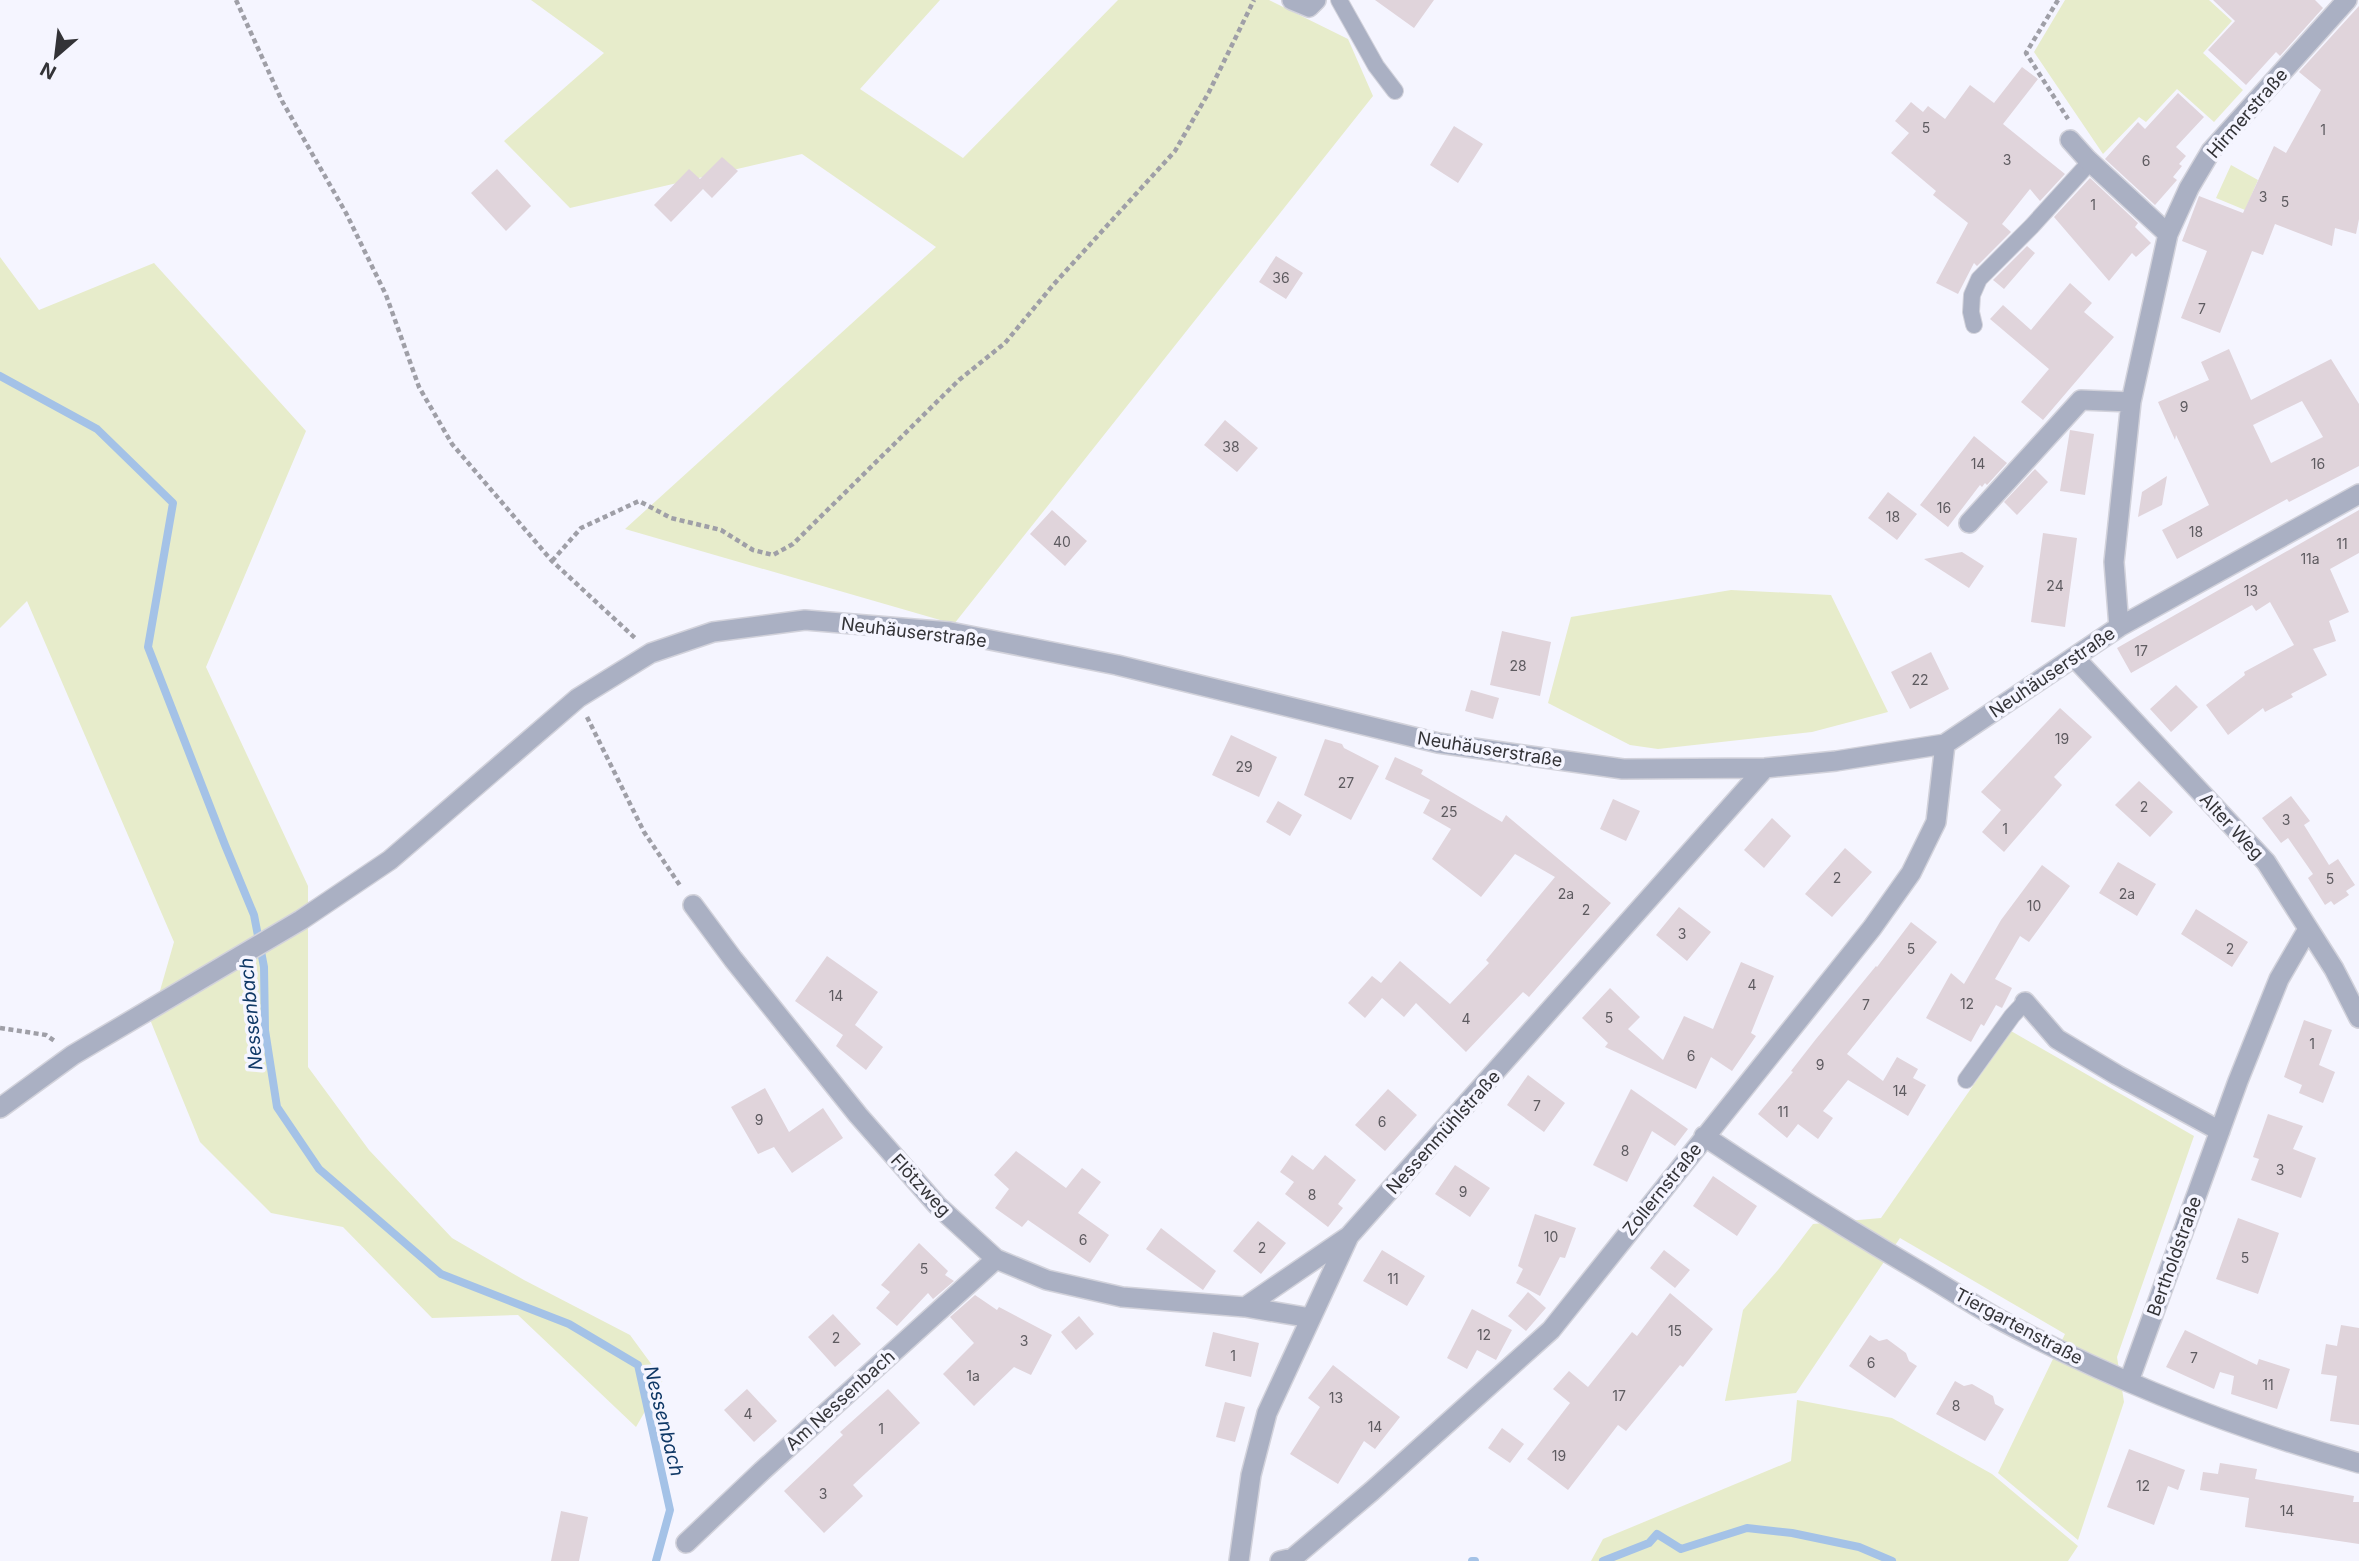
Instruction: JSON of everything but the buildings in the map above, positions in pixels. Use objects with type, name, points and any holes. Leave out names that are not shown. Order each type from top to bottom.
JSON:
[{"type":"street","name":"Hirmerstraße","points":[[2119,627],[2114,562],[2131,402],[2168,234],[2189,188],[2211,151],[2347,0]]},
{"type":"street","points":[[2070,140],[2168,234]]},
{"type":"street","points":[[1969,523],[2081,400],[2131,402]]},
{"type":"street","name":"Neuhäuserstraße","points":[[0,1108],[73,1055],[301,920],[390,860],[578,698],[651,653],[713,632],[805,620],[950,632],[1117,665],[1437,743],[1622,769],[1765,768],[1836,761],[1945,744],[2119,627],[2359,494]]},
{"type":"street","name":"Alter Weg","points":[[2074,657],[2266,862],[2334,969],[2359,1018]]},
{"type":"street","name":"Zollernstraße","points":[[1280,1561],[1293,1558],[1363,1500],[1551,1330],[1872,928],[1911,873],[1936,822],[1945,744]]},
{"type":"street","name":"Nessenmühlstraße","points":[[1239,1561],[1251,1475],[1267,1413],[1349,1236],[1765,768]]},
{"type":"street","name":"Flötzweg","points":[[693,905],[749,980],[858,1115],[937,1205],[996,1259],[1047,1280],[1122,1297],[1245,1307],[1311,1318]]},
{"type":"street","name":"Bertholdstraße","points":[[2129,1381],[2220,1130],[2279,979],[2308,929]]},
{"type":"street","points":[[2025,1002],[2057,1039],[2117,1075],[2220,1130]]},
{"type":"street","name":"Tiergartenstraße","points":[[1704,1136],[1784,1188],[2005,1322],[2129,1381],[2207,1414],[2305,1448],[2359,1463]]},
{"type":"street","points":[[1245,1307],[1349,1236]]},
{"type":"street","name":"Am Nessenbach","points":[[686,1543],[996,1259]]},
{"type":"lane","points":[[1339,0],[1376,66],[1395,91]]},
{"type":"lane","points":[[1974,326],[1970,312],[1972,295],[1979,279],[2090,162]]},
{"type":"lane","points":[[1966,1080],[2025,1002]]},
{"type":"path","points":[[236,0],[282,101],[346,213],[386,296],[419,387],[452,444],[552,561],[651,653]]},
{"type":"path","points":[[552,561],[581,528],[639,501],[671,518],[721,530],[752,551],[774,555],[793,544],[959,380],[1006,343],[1054,284],[1175,151],[1209,92],[1254,0]]},
{"type":"path","points":[[2058,0],[2026,53],[2071,124],[2070,140]]},
{"type":"path","points":[[578,698],[643,832],[693,905]]},
{"type":"path","points":[[0,1028],[46,1035],[73,1055]]},
{"type":"green space","points":[[531,0],[940,0],[860,89],[963,158],[1118,0],[1269,0],[1348,39],[1373,96],[954,624],[625,529],[936,247],[802,154],[570,208],[504,141],[604,53]]},
{"type":"green space","points":[[2065,0],[2209,0],[2232,21],[2203,53],[2243,90],[2214,122],[2177,89],[2146,122],[2139,117],[2103,154],[2034,52]]},
{"type":"green space","points":[[2231,165],[2258,180],[2245,210],[2216,198]]},
{"type":"green space","points":[[0,257],[39,310],[154,263],[306,431],[206,667],[308,886],[308,1067],[369,1150],[452,1238],[524,1280],[630,1335],[663,1380],[636,1427],[518,1315],[432,1318],[343,1227],[271,1213],[200,1142],[151,1022],[174,942],[27,601],[0,628]]},
{"type":"green space","points":[[1731,590],[1831,595],[1888,712],[1812,732],[1658,749],[1630,745],[1548,703],[1571,617]]},
{"type":"green space","points":[[2011,1031],[2194,1136],[2117,1357],[2124,1402],[2078,1540],[1998,1473],[2065,1334],[1900,1238],[1796,1393],[1725,1401],[1743,1310],[1813,1224],[1881,1218]]},
{"type":"green space","points":[[1797,1400],[1892,1418],[1992,1474],[2078,1546],[2068,1561],[1591,1561],[1603,1539],[1791,1461]]},
{"type":"waterway","name":"Nessenbach","points":[[0,376],[97,429],[173,503],[148,647],[254,915],[264,967],[265,1030],[277,1107],[319,1169],[441,1274],[569,1324],[638,1365],[670,1510],[656,1561]]},
{"type":"waterway","points":[[1603,1561],[1649,1543],[1657,1534],[1681,1549],[1747,1528],[1792,1533],[1859,1547],[1892,1561]]}]
